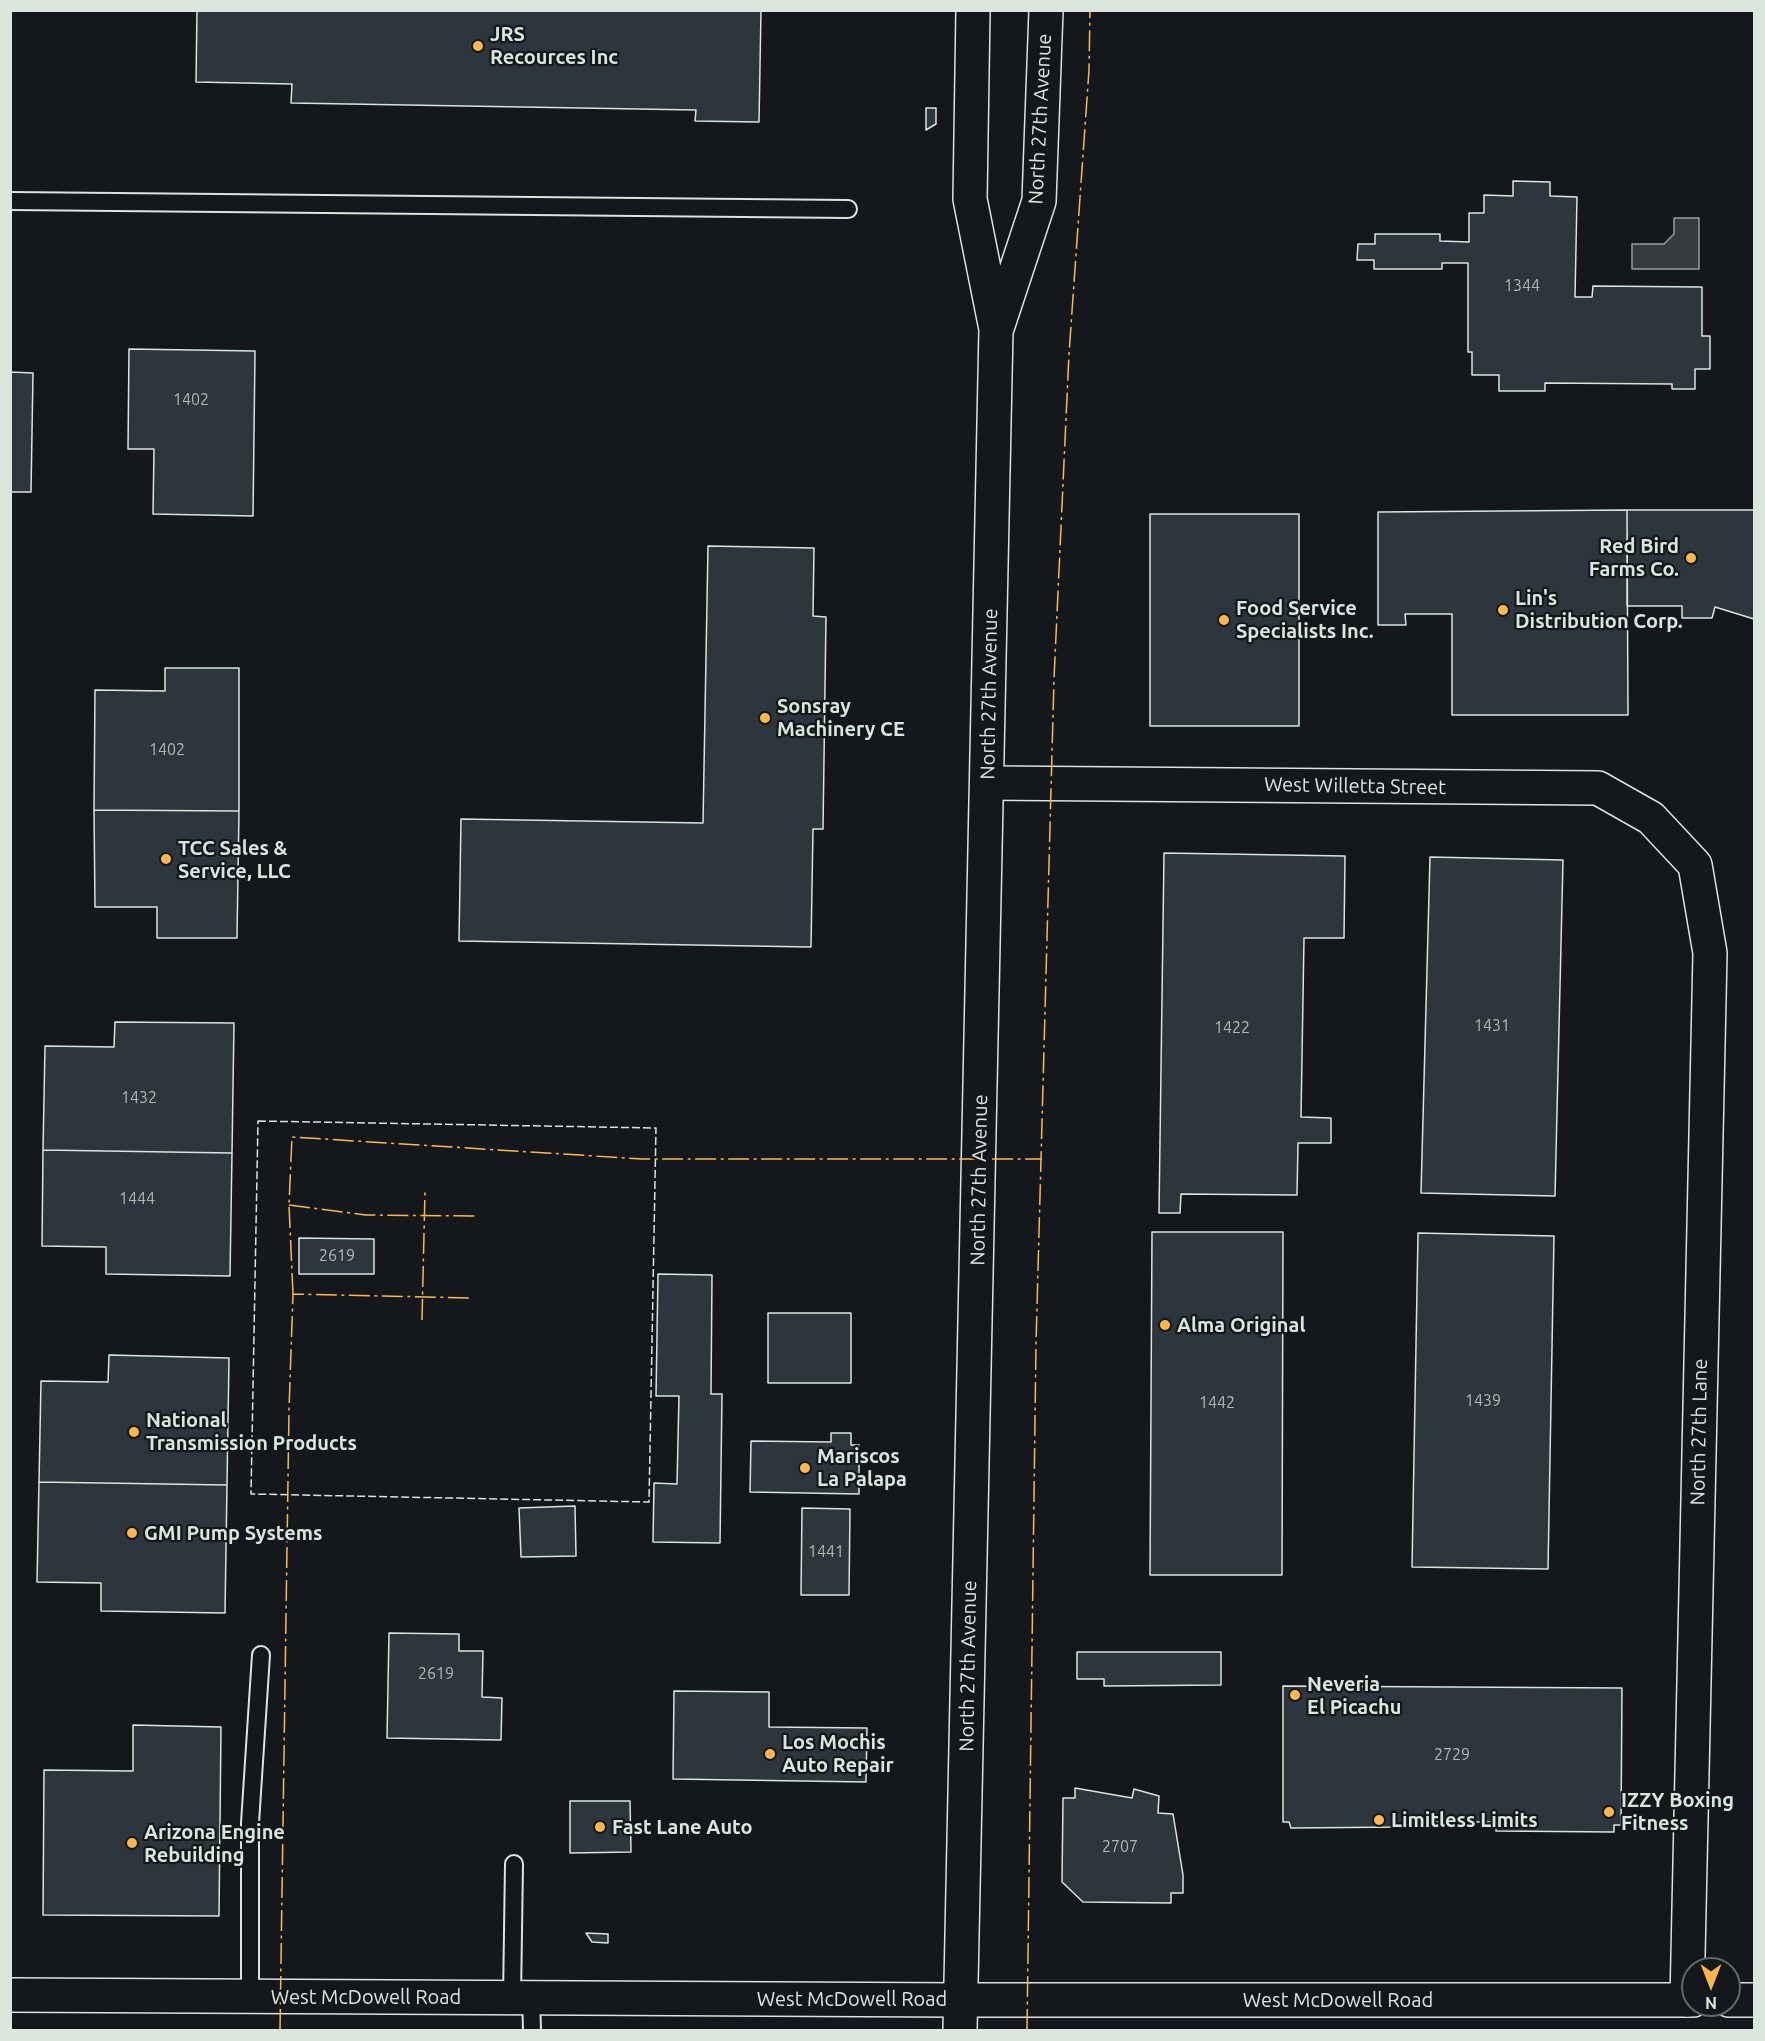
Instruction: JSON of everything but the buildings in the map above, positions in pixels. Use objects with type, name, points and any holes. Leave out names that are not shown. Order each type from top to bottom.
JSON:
[{"type":"main road","name":"North 27th Avenue","points":[[960,2015],[996,329],[969,200],[973,10]]},
{"type":"main road","name":"North 27th Avenue","points":[[996,329],[1039,201],[1046,10]]},
{"type":"main road","name":"West Willetta Street","points":[[987,783],[1598,788],[1651,818],[1695,865]]},
{"type":"main road","name":"North 27th Lane","points":[[1691,1957],[1710,953],[1695,865]]},
{"type":"main road","name":"West McDowell Road","points":[[10,1995],[521,1998],[960,2015],[1681,2000]]},
{"type":"lane","points":[[10,201],[848,209]]},
{"type":"lane","points":[[250,1996],[250,1823],[261,1655]]},
{"type":"lane","points":[[514,1864],[521,1998],[531,2031]]},
{"type":"shaded area","points":[[1674,218],[1699,218],[1699,269],[1632,269],[1632,244],[1664,244],[1674,234]]},
{"type":"fence","points":[[258,1121],[656,1128],[649,1502],[251,1494],[258,1121]]},
{"type":"power","points":[[1027,2030],[1036,1344],[1054,679],[1069,354],[1089,70],[1090,10]]},
{"type":"power","points":[[293,1294],[289,1205],[292,1137],[642,1159],[1042,1159]]},
{"type":"power","points":[[422,1320],[425,1191]]},
{"type":"power","points":[[289,1205],[366,1215],[477,1216]]},
{"type":"power","points":[[280,2030],[289,1410],[293,1294],[472,1298]]},
{"type":"place","name":"JRS Recources Inc","points":[[478,46]]},
{"type":"place","name":"Red Bird Farms Co.","points":[[1691,558]]},
{"type":"place","name":"Lin's Distribution Corp.","points":[[1503,610]]},
{"type":"place","name":"Food Service Specialists Inc.","points":[[1224,620]]},
{"type":"place","name":"Sonsray Machinery CE","points":[[765,718]]},
{"type":"place","name":"TCC Sales & Service, LLC","points":[[166,859]]},
{"type":"place","name":"Alma Original","points":[[1165,1325]]},
{"type":"place","name":"National Transmission Products","points":[[134,1432]]},
{"type":"place","name":"Mariscos La Palapa","points":[[805,1468]]},
{"type":"place","name":"GMI Pump Systems","points":[[132,1533]]},
{"type":"place","name":"Neveria El Picachu","points":[[1295,1695]]},
{"type":"place","name":"Los Mochis Auto Repair","points":[[770,1754]]},
{"type":"place","name":"IZZY Boxing Fitness","points":[[1609,1812]]},
{"type":"place","name":"Limitless Limits","points":[[1379,1820]]},
{"type":"place","name":"Fast Lane Auto","points":[[600,1827]]},
{"type":"place","name":"Arizona Engine Rebuilding","points":[[132,1843]]}]
